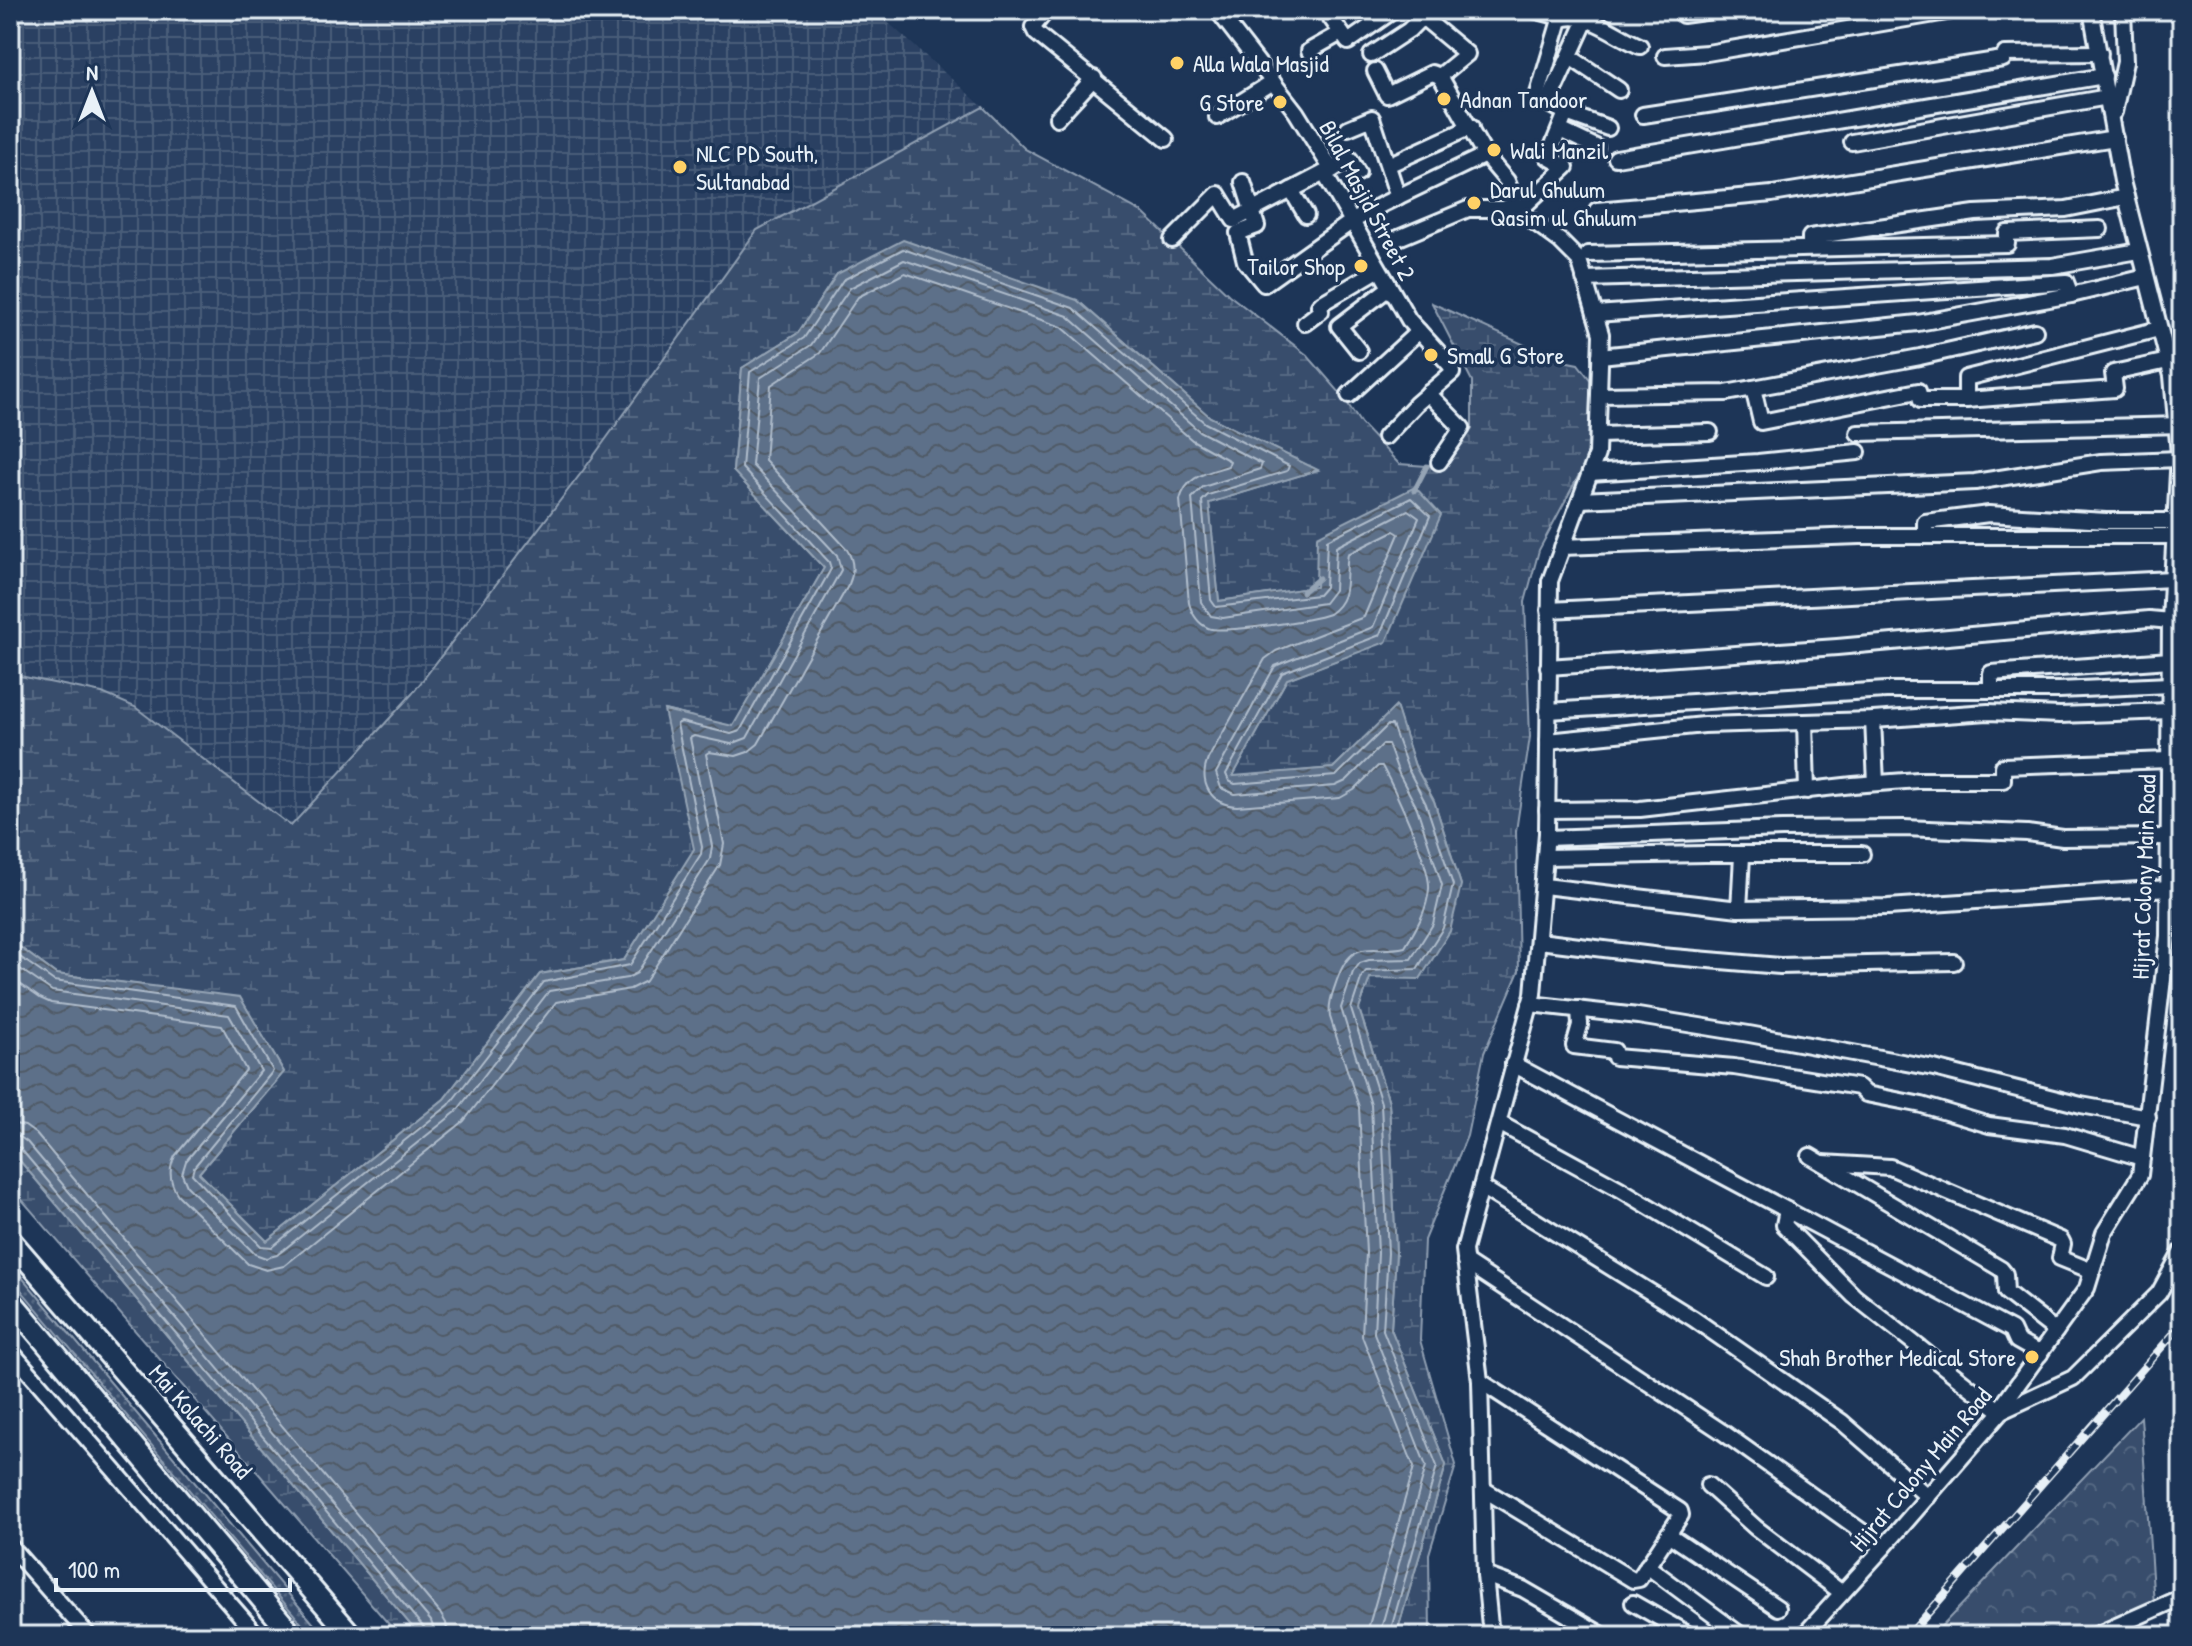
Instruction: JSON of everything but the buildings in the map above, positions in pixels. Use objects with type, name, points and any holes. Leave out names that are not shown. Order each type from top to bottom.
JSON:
[{"type":"main road","name":"Mai Kolachi Road","points":[[10,1240],[352,1636]]},
{"type":"main road","points":[[10,1300],[293,1636]]},
{"type":"street","points":[[1047,10],[1033,27],[1036,33],[1166,139]]},
{"type":"street","name":"Bilal Masjid Street 2","points":[[1217,10],[1296,112],[1378,270],[1409,320],[1451,366],[1452,373],[1385,437]]},
{"type":"street","points":[[1325,10],[1348,42],[1394,10]]},
{"type":"street","points":[[1534,10],[1586,20],[1640,46]]},
{"type":"street","points":[[1683,15],[1719,10]]},
{"type":"street","points":[[1665,56],[1707,53],[1959,10]]},
{"type":"street","name":"Hijrat Colony Main Road","points":[[1803,1636],[1928,1497],[2001,1410],[2087,1288],[2104,1233],[2140,1175],[2168,936],[2170,660],[2176,621],[2172,579],[2179,426],[2172,376],[2126,197],[2091,10]]},
{"type":"street","points":[[2112,121],[2125,62],[2123,10]]},
{"type":"street","points":[[1371,55],[1409,30],[1418,14],[1467,54],[1440,76]]},
{"type":"street","points":[[1537,97],[1564,14]]},
{"type":"street","points":[[1586,20],[1548,103],[1608,128]]},
{"type":"street","points":[[1309,51],[1341,33]]},
{"type":"street","points":[[1643,115],[2003,59],[2005,54],[2100,53]]},
{"type":"street","points":[[1570,57],[1619,90]]},
{"type":"street","points":[[1375,71],[1387,95],[1432,73],[1440,76],[1485,155],[1507,181],[1519,209],[1582,255],[2007,244],[2007,233],[2100,229]]},
{"type":"street","points":[[1616,158],[2104,76]]},
{"type":"street","points":[[1057,118],[1094,78]]},
{"type":"street","points":[[1217,117],[1273,82]]},
{"type":"street","points":[[1852,142],[2108,97]]},
{"type":"street","points":[[1396,239],[1468,209],[1519,209],[1566,167],[1548,157],[1566,113]]},
{"type":"street","points":[[1348,128],[1372,118],[1398,197]]},
{"type":"street","points":[[1388,165],[1471,127]]},
{"type":"street","points":[[1560,130],[1596,147]]},
{"type":"street","points":[[1597,210],[1772,194],[2115,138]]},
{"type":"street","points":[[1243,182],[1257,226],[1238,233],[1245,261],[1264,284],[1351,222],[1485,155]]},
{"type":"street","points":[[1172,240],[1218,194],[1234,220],[1350,159],[1358,173]]},
{"type":"street","points":[[1291,190],[1306,215]]},
{"type":"street","points":[[1810,247],[1810,237],[1975,213],[2066,209],[2126,197]]},
{"type":"street","points":[[1584,279],[2052,266],[2139,251]]},
{"type":"street","points":[[1491,1636],[1485,1575],[1480,1381],[1464,1250],[1530,1004],[1539,941],[1547,838],[1550,581],[1597,454],[1601,334],[1584,279],[1582,255]]},
{"type":"street","points":[[1305,323],[1321,311],[1319,306],[1322,303],[1378,270]]},
{"type":"street","points":[[1600,356],[1918,323],[2071,295],[2146,277]]},
{"type":"street","points":[[1595,314],[2066,282],[2071,295]]},
{"type":"street","points":[[1359,351],[1339,326],[1389,288]]},
{"type":"street","points":[[1966,400],[1966,378],[2159,329]]},
{"type":"street","points":[[1349,395],[1419,331]]},
{"type":"street","points":[[1599,395],[1726,393],[1920,357],[2035,331]]},
{"type":"street","points":[[1753,388],[1761,422],[1918,391],[1921,400],[1966,400],[2115,389],[2113,373],[2168,361]]},
{"type":"street","points":[[1428,393],[1462,428],[1439,462]]},
{"type":"street","points":[[1858,433],[2179,426]]},
{"type":"street","points":[[1598,435],[1710,432]]},
{"type":"street","points":[[1590,473],[1858,452]]},
{"type":"street","points":[[1580,500],[1929,486],[2101,462],[2179,459]]},
{"type":"street","points":[[1925,536],[1925,522],[1989,514],[2106,521],[2175,521]]},
{"type":"street","points":[[1562,547],[1925,536],[2175,536]]},
{"type":"street","points":[[1549,610],[2172,579]]},
{"type":"street","points":[[1548,667],[1837,647],[2149,619],[2176,621]]},
{"type":"street","points":[[1991,690],[1991,673],[2170,660]]},
{"type":"street","points":[[1548,711],[1886,690],[2170,685]]},
{"type":"street","points":[[1548,741],[1704,725],[1873,720],[1988,712],[2060,715],[2170,711]]},
{"type":"street","points":[[1873,720],[1876,783]]},
{"type":"street","points":[[1805,722],[1807,791]]},
{"type":"street","points":[[1547,810],[1640,809],[1876,783],[2003,780],[2003,766],[2169,760]]},
{"type":"street","points":[[1547,838],[1782,829],[1904,828],[2027,833],[2063,838],[2168,837]]},
{"type":"street","points":[[1546,857],[1862,854]]},
{"type":"street","points":[[1739,909],[1742,856]]},
{"type":"street","points":[[1544,886],[1739,909],[1888,907],[2168,888]]},
{"type":"street","points":[[1539,941],[1780,966],[1954,962]]},
{"type":"street","points":[[1530,1004],[1749,1034],[1934,1068],[2081,1105],[2148,1117]]},
{"type":"street","points":[[1579,1009],[1580,1025],[1574,1046],[1614,1051],[1615,1057],[1734,1067],[1859,1087],[1866,1094],[1922,1105],[1989,1125],[2065,1135],[2142,1158]]},
{"type":"street","points":[[1513,1064],[2012,1330],[2017,1341],[2040,1354]]},
{"type":"street","points":[[1499,1123],[1620,1189],[1766,1277]]},
{"type":"street","points":[[2056,1331],[2006,1292],[2005,1274],[2001,1269],[1815,1160],[1890,1167],[2061,1240],[2060,1258],[2092,1271]]},
{"type":"street","points":[[1481,1187],[1694,1319],[1842,1422],[1928,1497]]},
{"type":"street","points":[[1787,1210],[1784,1225],[1854,1296],[2001,1410],[2073,1378],[2159,1293],[2182,1251]]},
{"type":"street","points":[[1465,1262],[1721,1431],[1884,1547]]},
{"type":"street","points":[[10,1350],[258,1636]]},
{"type":"street","points":[[1480,1381],[1680,1511],[1681,1515],[1639,1579],[1633,1580],[1483,1489]]},
{"type":"street","points":[[1708,1485],[1756,1528],[1842,1593]]},
{"type":"street","points":[[1668,1534],[1778,1608]]},
{"type":"street","points":[[10,1546],[89,1636]]},
{"type":"street","points":[[1647,1566],[1742,1636]]},
{"type":"street","points":[[1485,1575],[1523,1589],[1604,1636]]},
{"type":"street","points":[[2094,1636],[2182,1597]]},
{"type":"street","points":[[1633,1603],[1691,1636]]},
{"type":"shaded area","points":[[27,10],[874,10],[983,107],[757,230],[585,468],[412,694],[291,827],[135,707],[102,693],[10,674],[10,23]]},
{"type":"green space","points":[[983,107],[1025,149],[1142,212],[1229,295],[1307,355],[1342,395],[1361,424],[1399,464],[1427,466],[1446,462],[1472,429],[1472,381],[1432,303],[1558,360],[1578,364],[1591,381],[1587,460],[1539,550],[1525,602],[1530,737],[1516,831],[1519,971],[1484,1053],[1467,1136],[1424,1240],[1420,1340],[1456,1465],[1429,1554],[1430,1636],[1396,1636],[1446,1465],[1391,1329],[1396,1253],[1389,1102],[1359,1009],[1370,978],[1461,885],[1434,801],[1415,766],[1396,707],[1333,768],[1232,777],[1287,679],[1386,641],[1317,587],[1219,601],[1209,503],[1317,470],[1210,417],[1077,300],[837,274],[798,333],[742,368],[733,471],[824,568],[733,727],[665,710],[695,849],[624,960],[540,974],[444,1099],[267,1241],[199,1173],[284,1072],[240,998],[56,974],[10,940],[10,674],[102,693],[135,707],[291,826],[412,694],[585,468],[757,230]]},
{"type":"green space","points":[[10,1149],[420,1636],[399,1636],[10,1186]]},
{"type":"green space","points":[[10,1263],[324,1636],[312,1636],[10,1277]]},
{"type":"green space","points":[[2141,1417],[2154,1605],[2075,1636],[1932,1636]]},
{"type":"water","points":[[903,240],[1077,300],[1210,417],[1318,470],[1209,503],[1219,601],[1316,587],[1317,536],[1415,487],[1441,515],[1386,642],[1287,679],[1233,776],[1333,768],[1396,706],[1415,766],[1434,801],[1461,885],[1450,931],[1420,979],[1370,978],[1359,1009],[1389,1102],[1396,1253],[1391,1329],[1446,1465],[1396,1636],[420,1636],[10,1149],[10,940],[56,974],[240,997],[284,1072],[199,1173],[267,1241],[444,1099],[540,974],[624,960],[694,849],[664,710],[733,726],[824,568],[733,471],[742,368],[798,333],[837,274]]},
{"type":"waterway","points":[[1414,491],[1427,466]]},
{"type":"waterway","points":[[1302,592],[1319,578]]},
{"type":"railway","points":[[1908,1636],[2182,1324]]},
{"type":"place","name":"Alla Wala Masjid","points":[[1177,63]]},
{"type":"place","name":"Adnan Tandoor","points":[[1444,99]]},
{"type":"place","name":"G Store","points":[[1280,102]]},
{"type":"place","name":"Wali Manzil","points":[[1494,150]]},
{"type":"place","name":"NLC PD South, Sultanabad","points":[[680,167]]},
{"type":"place","name":"Darul Ghulum Qasim ul Ghulum","points":[[1474,203]]},
{"type":"place","name":"Tailor Shop","points":[[1361,266]]},
{"type":"place","name":"Small G Store","points":[[1431,355]]},
{"type":"place","name":"Shah Brother Medical Store","points":[[2032,1357]]}]
